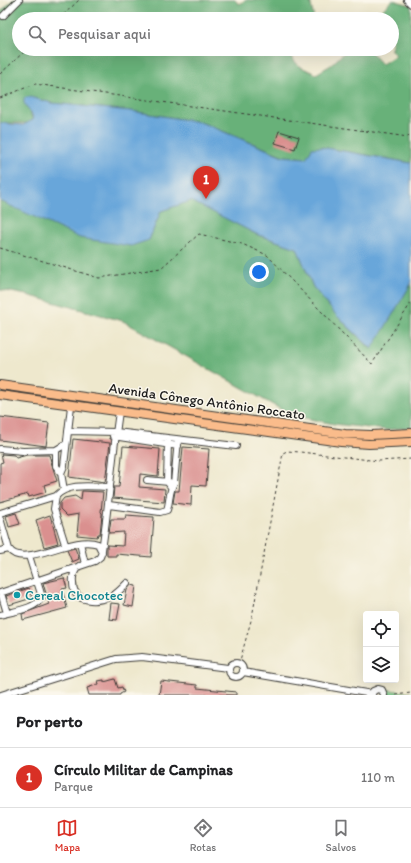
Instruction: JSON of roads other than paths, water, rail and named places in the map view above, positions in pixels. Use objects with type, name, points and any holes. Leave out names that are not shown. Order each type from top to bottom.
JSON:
[{"type":"main road","name":"Avenida Cônego Antônio Roccato","points":[[0,385],[345,434],[371,435],[411,433]]},
{"type":"main road","name":"Avenida Cônego Antônio Roccato","points":[[0,395],[71,406],[341,442],[369,444],[411,442]]},
{"type":"street","points":[[3,16],[19,0]]},
{"type":"street","points":[[407,0],[411,4]]},
{"type":"street","points":[[61,472],[64,466],[71,406]]},
{"type":"street","points":[[7,613],[1,593],[98,560],[102,552],[109,505],[113,434],[119,412]]},
{"type":"street","points":[[68,431],[113,434],[178,443],[236,446]]},
{"type":"street","points":[[167,481],[168,442]]},
{"type":"street","points":[[109,505],[163,512],[167,510],[169,506],[178,443]]},
{"type":"street","points":[[0,449],[23,451],[56,450],[66,444]]},
{"type":"street","points":[[56,450],[56,466],[61,472],[64,490]]},
{"type":"street","points":[[147,480],[167,481],[172,485]]},
{"type":"street","points":[[0,512],[56,496],[64,490],[80,486],[110,487]]},
{"type":"street","points":[[56,496],[54,509],[65,544]]},
{"type":"street","points":[[0,518],[9,549],[17,556],[29,556],[65,544],[80,543],[95,543],[100,546],[102,552]]},
{"type":"street","points":[[80,543],[82,565],[74,575],[73,586],[77,596],[82,599],[97,600],[113,596],[127,584]]},
{"type":"street","points":[[0,551],[9,549]]},
{"type":"street","points":[[0,615],[30,606],[40,600],[41,592],[29,556]]},
{"type":"street","points":[[1,695],[116,659],[142,657],[228,668],[234,663],[240,664],[243,672]]},
{"type":"street","points":[[228,668],[230,675],[234,677],[240,676],[243,672]]},
{"type":"street","points":[[243,672],[372,695],[375,690],[378,689],[383,691],[384,695]]},
{"type":"water","points":[[30,97],[52,103],[131,111],[200,122],[283,156],[306,158],[312,148],[321,147],[411,163],[411,284],[372,349],[336,315],[313,287],[297,248],[256,234],[191,201],[161,211],[149,240],[131,246],[80,238],[0,201],[0,123],[23,125],[33,120],[32,115],[24,103],[24,98]]},
{"type":"place","name":"Círculo Militar de Campinas","points":[[206,199]]},
{"type":"place","name":"Cereal Chocotec","points":[[17,595]]}]
